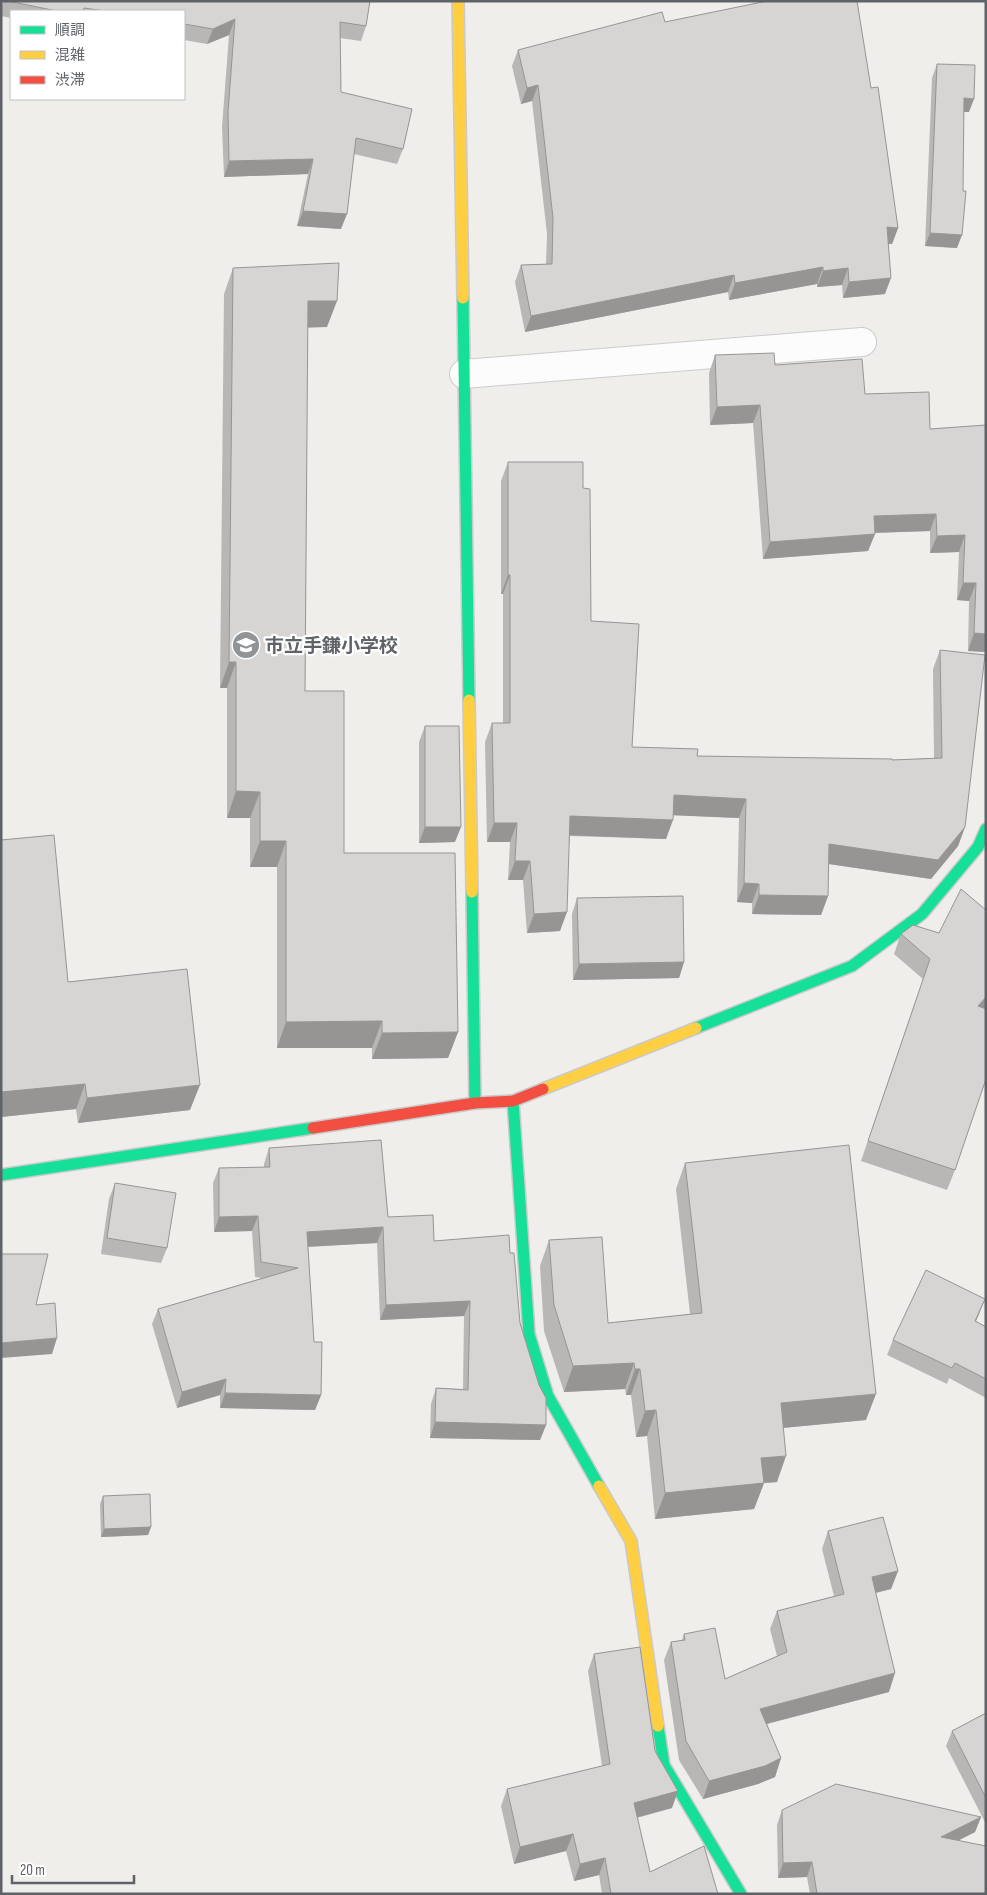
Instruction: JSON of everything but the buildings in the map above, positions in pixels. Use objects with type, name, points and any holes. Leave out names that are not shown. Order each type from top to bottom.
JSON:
[{"type":"street","points":[[458,1],[476,1103]]},
{"type":"street","points":[[464,374],[862,342]]},
{"type":"street","points":[[1,1175],[476,1103],[513,1101],[852,966],[922,914],[978,847],[986,829]]},
{"type":"street","points":[[513,1101],[529,1334],[548,1396],[631,1541],[664,1765],[741,1894]]},
{"type":"traffic: fast","points":[[463,298],[469,700]]},
{"type":"traffic: fast","points":[[696,1028],[852,966],[922,914],[978,847],[986,829]]},
{"type":"traffic: fast","points":[[472,892],[475,1103]]},
{"type":"traffic: fast","points":[[513,1101],[529,1334],[548,1396],[599,1486]]},
{"type":"traffic: fast","points":[[1,1175],[313,1128]]},
{"type":"traffic: fast","points":[[658,1726],[664,1765],[741,1894]]},
{"type":"traffic: slow","points":[[458,1],[463,298]]},
{"type":"traffic: slow","points":[[469,700],[472,892]]},
{"type":"traffic: slow","points":[[543,1089],[696,1028]]},
{"type":"traffic: slow","points":[[599,1486],[631,1541],[658,1726]]},
{"type":"traffic: jam","points":[[313,1128],[475,1103],[513,1101],[543,1089]]},
{"type":"place","name":"市立手鎌小学校","points":[[246,645]]}]
